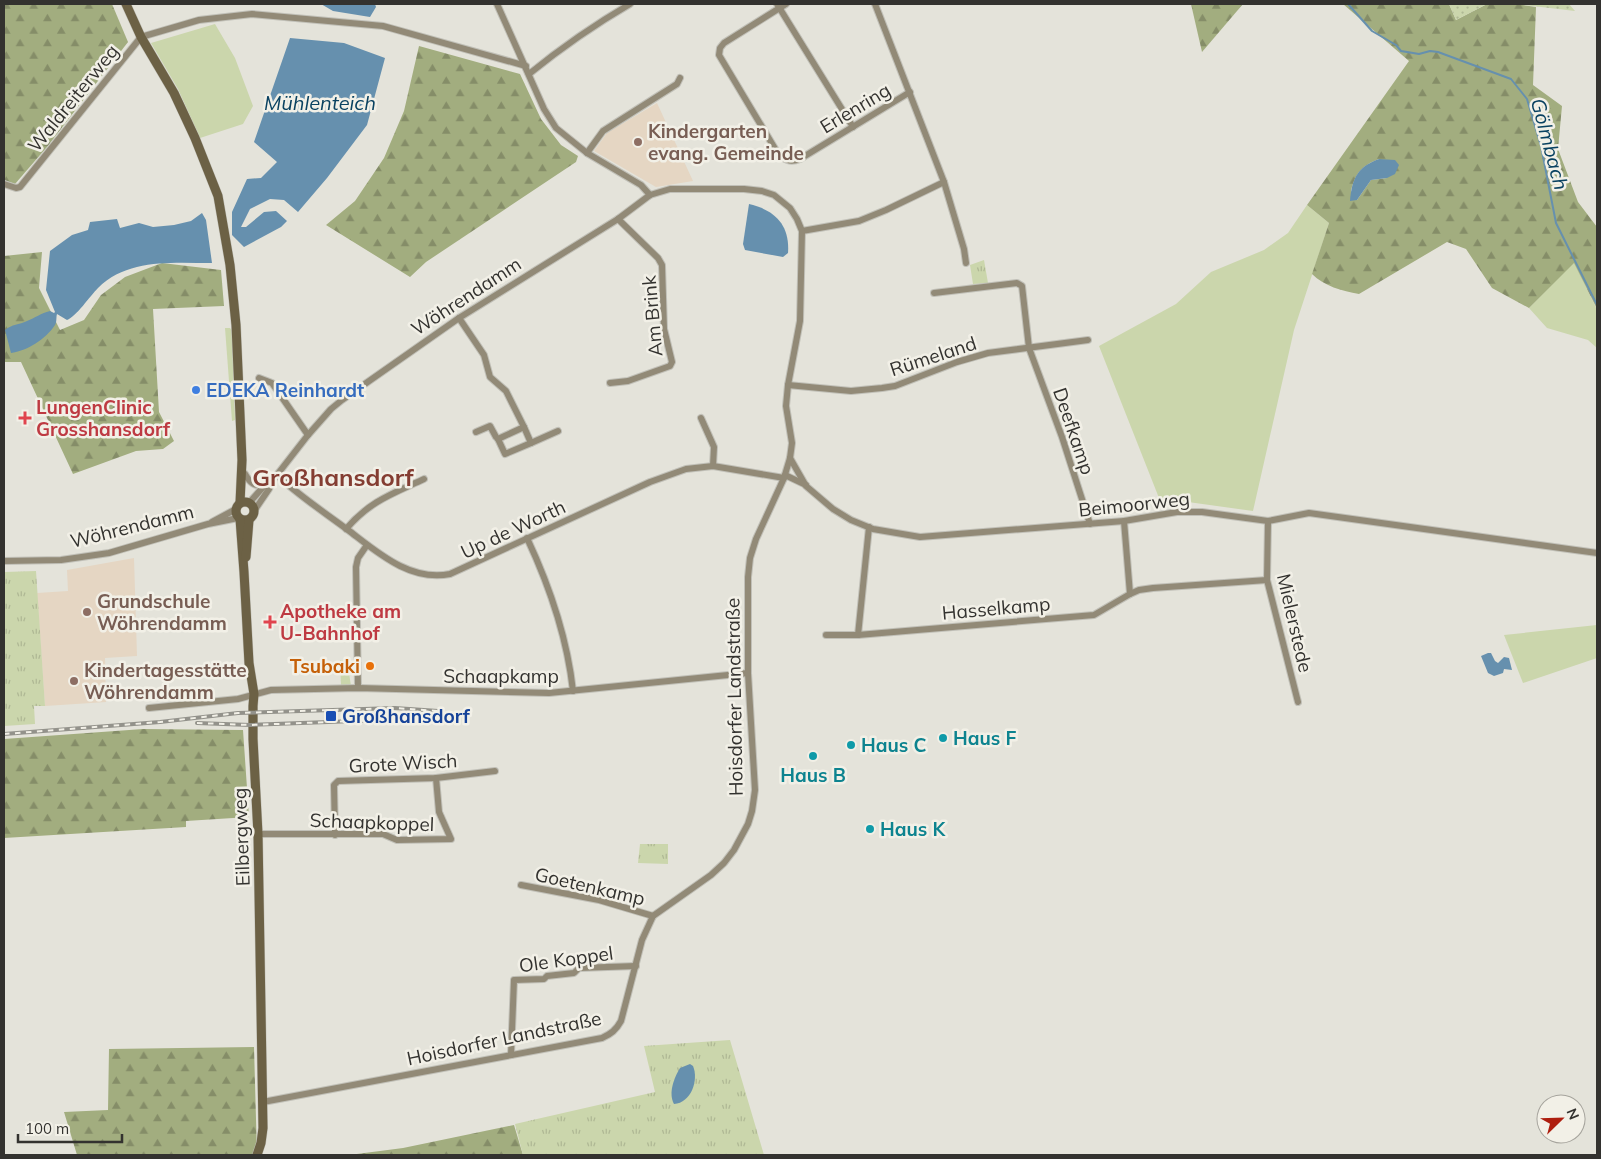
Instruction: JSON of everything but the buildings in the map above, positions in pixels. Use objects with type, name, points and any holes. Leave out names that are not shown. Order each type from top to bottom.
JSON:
[{"type":"main road","points":[[126,4],[141,37],[174,93],[195,138],[218,196],[233,295],[244,511]]},
{"type":"main road","points":[[242,460],[245,474],[244,511]]},
{"type":"main road","name":"Eilbergweg","points":[[244,511],[244,572],[249,663],[254,694],[253,739],[258,834],[263,1102]]},
{"type":"main road","points":[[257,1155],[261,1143],[263,1102]]},
{"type":"street","points":[[497,4],[544,109],[556,128],[572,143],[641,185],[650,195]]},
{"type":"street","points":[[529,74],[594,24],[630,4]]},
{"type":"street","name":"Erlenring","points":[[786,4],[778,6],[724,43],[720,48],[719,55],[777,152],[783,158],[790,161],[795,161],[910,92],[875,4]]},
{"type":"street","points":[[778,6],[853,127]]},
{"type":"street","points":[[141,37],[200,20],[252,14],[384,26],[526,66]]},
{"type":"street","name":"Waldreiterweg","points":[[4,184],[16,188],[20,187],[141,37]]},
{"type":"street","points":[[587,153],[603,130],[677,84],[680,78]]},
{"type":"street","points":[[910,92],[944,182],[964,249],[966,263]]},
{"type":"street","points":[[802,231],[860,222],[944,182]]},
{"type":"street","name":"Hoisdorfer Landstraße","points":[[263,1102],[602,1038],[614,1032],[621,1021],[642,940],[653,916],[711,875],[724,863],[734,850],[748,824],[755,790],[748,673],[747,596],[750,558],[790,458],[792,442],[786,406],[800,321],[802,231],[798,219],[790,208],[774,195],[762,191],[744,189],[670,189],[650,195]]},
{"type":"street","name":"Wöhrendamm","points":[[4,561],[62,560],[100,554],[208,524],[244,511],[269,489],[275,478],[308,435],[331,409],[342,400],[459,318],[618,219],[650,195]]},
{"type":"street","name":"Am Brink","points":[[610,383],[628,382],[670,366],[672,362],[664,329],[662,265],[658,258],[618,219]]},
{"type":"street","name":"Deefkamp","points":[[934,293],[1017,283],[1022,286],[1029,348],[1062,437],[1090,524]]},
{"type":"street","points":[[459,318],[484,355],[490,377],[506,391],[531,443]]},
{"type":"street","name":"Rümeland","points":[[788,385],[851,390],[882,388],[895,386],[957,362],[988,353],[1088,340]]},
{"type":"street","points":[[259,378],[272,384],[308,435]]},
{"type":"street","points":[[701,418],[712,441],[714,466]]},
{"type":"street","points":[[476,432],[490,426],[505,454],[558,431]]},
{"type":"street","points":[[498,439],[524,427]]},
{"type":"street","name":"Beimoorweg","points":[[790,458],[806,486],[833,509],[851,520],[895,534],[920,537],[1124,521],[1177,512],[1202,512],[1268,521],[1309,513],[1597,553]]},
{"type":"street","name":"Up de Worth","points":[[275,478],[367,545],[405,568],[434,577],[450,574],[650,482],[686,469],[714,466],[784,477],[806,486]]},
{"type":"street","points":[[245,474],[252,483],[259,486],[265,485]]},
{"type":"street","name":"Wöhrendamm","points":[[244,511],[265,485],[275,478]]},
{"type":"street","points":[[346,529],[372,504],[424,479]]},
{"type":"street","points":[[1124,521],[1130,594]]},
{"type":"street","name":"Mielerstede","points":[[1268,521],[1267,580],[1298,702]]},
{"type":"street","points":[[858,635],[869,527]]},
{"type":"street","points":[[527,538],[558,614],[571,671],[573,691]]},
{"type":"street","points":[[358,688],[356,567],[358,558],[367,545]]},
{"type":"street","name":"Hasselkamp","points":[[826,635],[858,635],[1094,615],[1139,590],[1267,580]]},
{"type":"street","name":"Schaapkamp","points":[[149,708],[238,699],[277,690],[358,688],[549,693],[748,673]]},
{"type":"street","name":"Grote Wisch","points":[[335,835],[334,785],[338,781],[436,778],[495,771]]},
{"type":"street","name":"Schaapkoppel","points":[[258,834],[383,834],[396,840],[451,839],[439,812],[436,778]]},
{"type":"street","name":"Goetenkamp","points":[[521,885],[599,900],[653,916]]},
{"type":"street","name":"Ole Koppel","points":[[511,1055],[514,980],[544,979],[547,976],[574,973],[579,968],[636,966]]},
{"type":"shaded area","name":"Kindergarten evang. Gemeinde","points":[[657,103],[693,181],[656,187],[594,151],[607,133]]},
{"type":"shaded area","name":"Grundschule Wöhrendamm","points":[[134,558],[137,656],[105,658],[106,702],[45,706],[37,593],[68,591],[67,570]]},
{"type":"green space","points":[[4,4],[112,4],[128,42],[47,147],[15,184],[4,180]]},
{"type":"green space","points":[[1191,4],[1243,4],[1202,52]]},
{"type":"green space","points":[[1343,4],[1449,4],[1456,20],[1487,4],[1516,4],[1536,7],[1533,85],[1562,106],[1558,149],[1578,202],[1597,227],[1597,309],[1574,263],[1529,308],[1492,288],[1466,249],[1447,242],[1359,294],[1322,282],[1312,274],[1329,223],[1307,205],[1409,61]],"holes":[[[1379,159],[1387,178],[1371,180],[1357,200],[1351,191],[1360,171],[1368,164]]]},
{"type":"green space","points":[[1449,4],[1487,4],[1456,20]]},
{"type":"green space","points":[[1516,4],[1569,4],[1575,11]]},
{"type":"green space","points":[[215,24],[235,58],[253,106],[243,124],[200,138],[178,89],[151,43]]},
{"type":"green space","points":[[419,46],[520,74],[541,119],[561,145],[578,156],[576,162],[426,262],[410,277],[326,225],[355,201],[384,158],[404,111]]},
{"type":"green space","points":[[1307,205],[1329,223],[1294,330],[1253,511],[1159,498],[1099,346],[1176,304],[1211,272],[1264,250],[1288,233]]},
{"type":"green space","points":[[42,252],[39,288],[60,330],[84,320],[101,295],[125,277],[162,263],[221,270],[224,306],[153,309],[159,412],[174,441],[163,449],[136,451],[73,474],[21,362],[4,362],[4,256]]},
{"type":"green space","points":[[984,260],[988,283],[973,284],[970,265]]},
{"type":"green space","points":[[1574,262],[1597,310],[1597,348],[1588,340],[1547,328],[1529,308]]},
{"type":"green space","points":[[225,328],[230,328],[232,331],[235,420],[232,421]]},
{"type":"green space","points":[[36,571],[45,706],[34,706],[35,724],[4,726],[4,572]]},
{"type":"green space","points":[[1597,625],[1597,658],[1523,683],[1504,635]]},
{"type":"green space","points":[[340,660],[347,660],[351,686],[341,686]]},
{"type":"green space","points":[[143,729],[243,730],[249,817],[186,821],[186,827],[4,838],[4,739]]},
{"type":"green space","points":[[640,844],[668,844],[668,864],[638,863]]},
{"type":"green space","points":[[730,1040],[764,1155],[523,1155],[515,1124],[655,1092],[644,1046]]},
{"type":"green space","points":[[254,1047],[257,1155],[77,1155],[64,1112],[108,1110],[109,1049]]},
{"type":"green space","points":[[514,1125],[523,1155],[349,1155],[403,1148]]},
{"type":"water","points":[[321,4],[375,4],[376,7],[370,17],[333,11]]},
{"type":"water","name":"Mühlenteich","points":[[290,38],[344,43],[385,58],[367,125],[327,178],[298,212],[284,200],[270,199],[250,209],[241,227],[246,227],[264,212],[276,211],[287,221],[281,227],[244,247],[232,235],[232,212],[247,179],[261,178],[277,162],[254,142]]},
{"type":"water","points":[[1379,159],[1395,160],[1399,165],[1395,174],[1387,178],[1371,180],[1357,200],[1350,201],[1352,186],[1357,175],[1365,166]]},
{"type":"water","points":[[749,204],[766,210],[779,220],[788,243],[788,253],[783,257],[745,250],[743,244]]},
{"type":"water","points":[[202,213],[206,220],[212,263],[152,264],[123,271],[110,278],[98,288],[71,318],[67,320],[57,314],[55,325],[41,339],[30,347],[11,353],[5,330],[47,312],[55,312],[46,290],[50,251],[72,235],[88,230],[90,222],[117,219],[120,228],[139,223],[153,227],[191,221]]},
{"type":"water","points":[[1491,653],[1498,663],[1504,657],[1509,658],[1512,670],[1504,669],[1503,673],[1494,676],[1488,673],[1481,656]]},
{"type":"water","points":[[690,1064],[695,1072],[692,1090],[685,1100],[674,1104],[672,1100],[672,1086],[676,1076],[680,1068]]},
{"type":"waterway","name":"Gölmbach","points":[[1348,4],[1372,31],[1396,45],[1401,51],[1419,54],[1430,51],[1438,52],[1511,79],[1527,99],[1541,146],[1556,223],[1597,305]]},
{"type":"railway","points":[[4,734],[160,722],[238,713],[395,708],[438,711]]},
{"type":"railway","points":[[197,723],[250,725],[436,718]]},
{"type":"place","name":"Kindergarten evang. Gemeinde","points":[[638,142]]},
{"type":"place","name":"EDEKA Reinhardt","points":[[196,390]]},
{"type":"place","name":"LungenClinic Grosshansdorf","points":[[25,418]]},
{"type":"place","name":"Grundschule Wöhrendamm","points":[[87,612]]},
{"type":"place","name":"Apotheke am U-Bahnhof","points":[[270,622]]},
{"type":"place","name":"Tsubaki","points":[[370,666]]},
{"type":"place","name":"Kindertagesstätte Wöhrendamm","points":[[74,681]]},
{"type":"place","name":"Großhansdorf","points":[[331,716]]},
{"type":"place","name":"Haus F","points":[[943,738]]},
{"type":"place","name":"Haus C","points":[[851,745]]},
{"type":"place","name":"Haus B","points":[[813,756]]},
{"type":"place","name":"Haus K","points":[[870,829]]},
{"type":"district","name":"Großhansdorf","points":[[333,477]]}]
